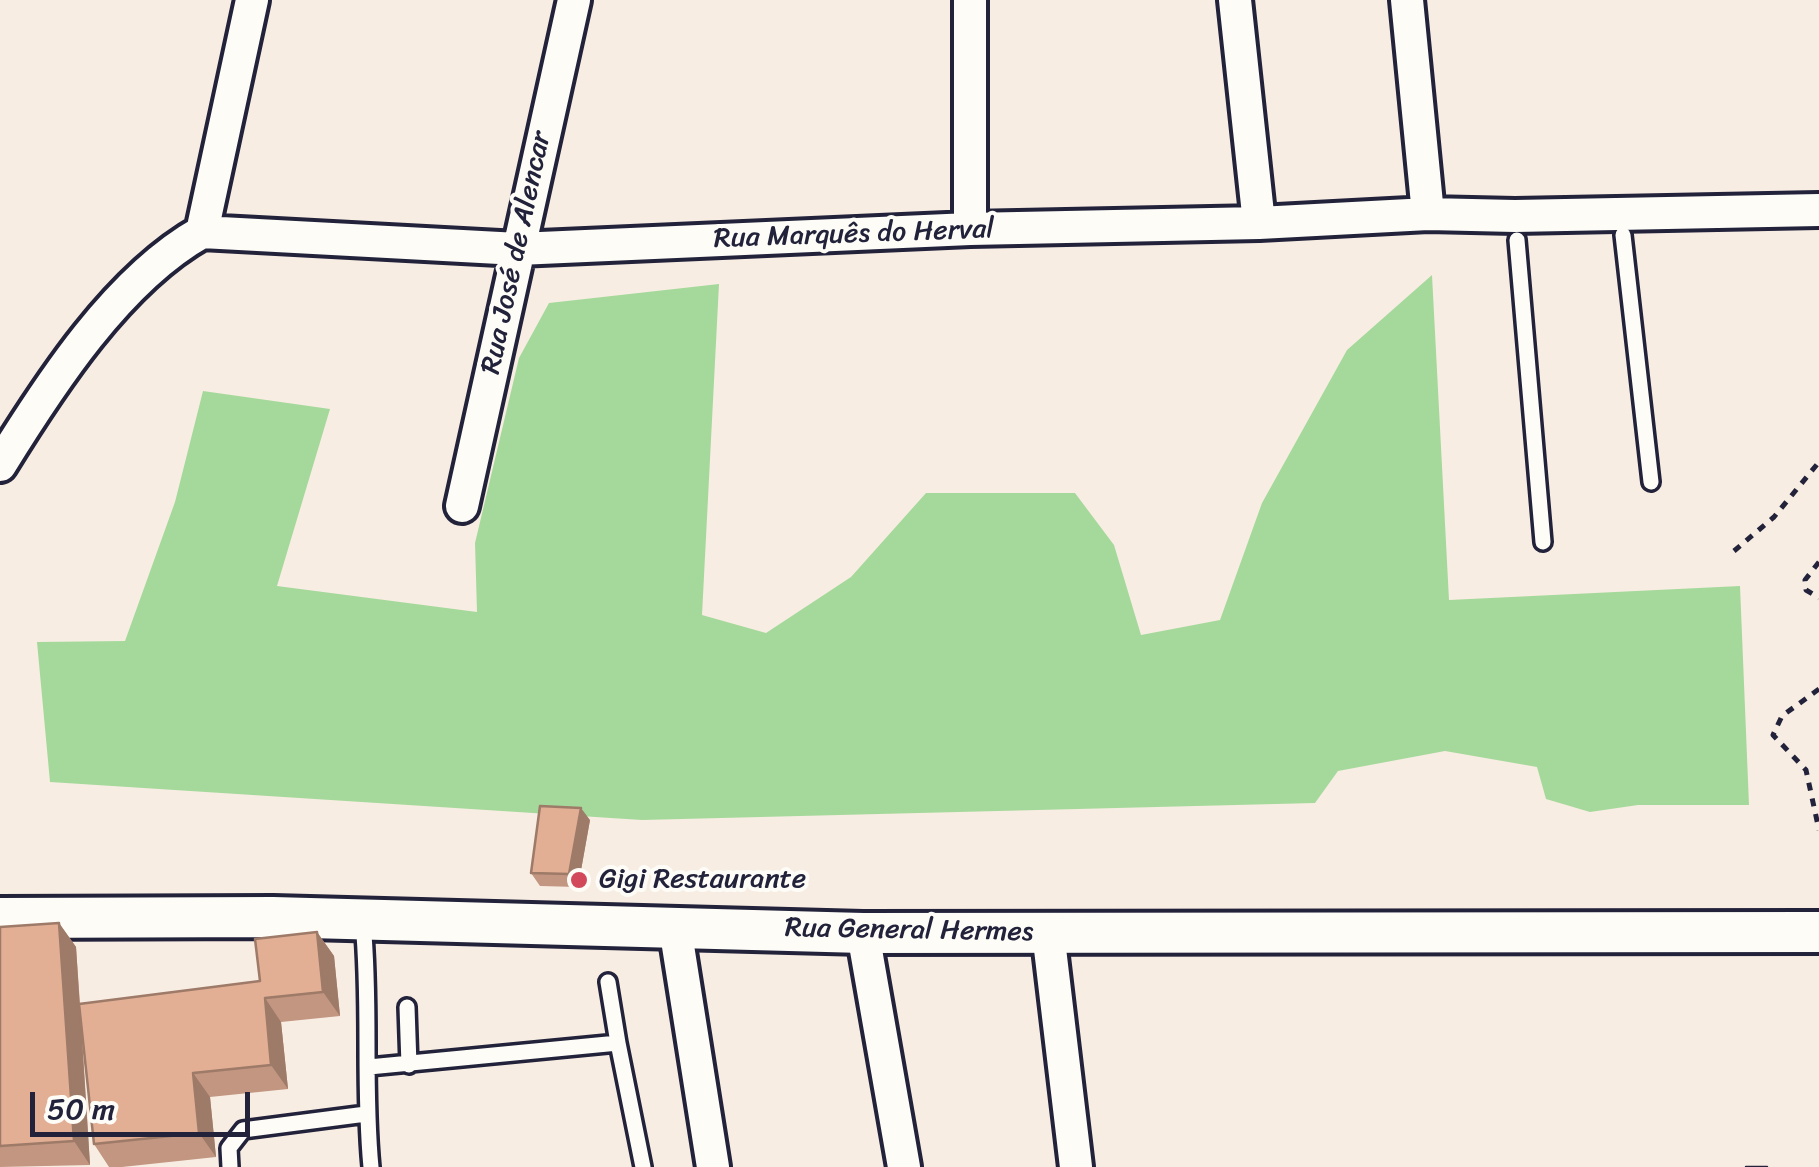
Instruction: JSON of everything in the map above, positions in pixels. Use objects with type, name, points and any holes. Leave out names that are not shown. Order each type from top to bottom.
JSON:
[{"type":"street","points":[[0,465],[122,293],[172,248],[202,232],[252,0]]},
{"type":"street","name":"Rua José de Alencar","points":[[462,506],[574,0]]},
{"type":"street","points":[[970,0],[970,229]]},
{"type":"street","points":[[1235,0],[1259,223]]},
{"type":"street","points":[[1406,0],[1428,214]]},
{"type":"street","name":"Rua Marquês do Herval","points":[[202,232],[518,249],[1428,214],[1516,228],[1819,210]]},
{"type":"street","name":"Rua General Hermes","points":[[0,918],[362,919],[863,933],[1819,932]]},
{"type":"street","points":[[676,926],[713,1167]]},
{"type":"street","points":[[1048,932],[1076,1167]]},
{"type":"street","points":[[863,933],[904,1167]]},
{"type":"lane","points":[[1622,224],[1650,482]]},
{"type":"lane","points":[[1516,228],[1543,542]]},
{"type":"lane","points":[[362,919],[370,1067],[366,1114],[372,1167]]},
{"type":"lane","points":[[608,982],[643,1167]]},
{"type":"lane","points":[[407,1006],[409,1066]]},
{"type":"lane","points":[[370,1067],[618,1043]]},
{"type":"lane","points":[[230,1167],[229,1148],[243,1130],[366,1114]]},
{"type":"path","points":[[1734,551],[1774,518],[1819,462]]},
{"type":"path","points":[[1819,562],[1805,580],[1806,590],[1819,598]]},
{"type":"path","points":[[1819,689],[1782,716],[1773,734],[1806,770],[1819,830]]},
{"type":"green space","points":[[1432,275],[1449,600],[1740,586],[1749,805],[1638,805],[1590,812],[1546,799],[1537,767],[1445,751],[1338,771],[1315,803],[642,820],[50,782],[37,642],[125,641],[175,502],[203,391],[330,409],[277,586],[477,612],[475,543],[519,358],[549,303],[719,284],[702,615],[766,633],[851,577],[926,493],[1075,493],[1114,545],[1141,635],[1220,620],[1262,503],[1347,350]]},
{"type":"building","points":[[540,806],[581,808],[569,874],[531,873]]},
{"type":"building","points":[[59,923],[74,1141],[0,1146],[0,927]]},
{"type":"building","points":[[317,932],[323,992],[265,998],[271,1065],[193,1073],[199,1133],[94,1144],[79,1004],[260,981],[255,939]]},
{"type":"tram line","points":[[1746,1167],[1767,1167]]},
{"type":"place","name":"Gigi Restaurante","points":[[579,880]]}]
